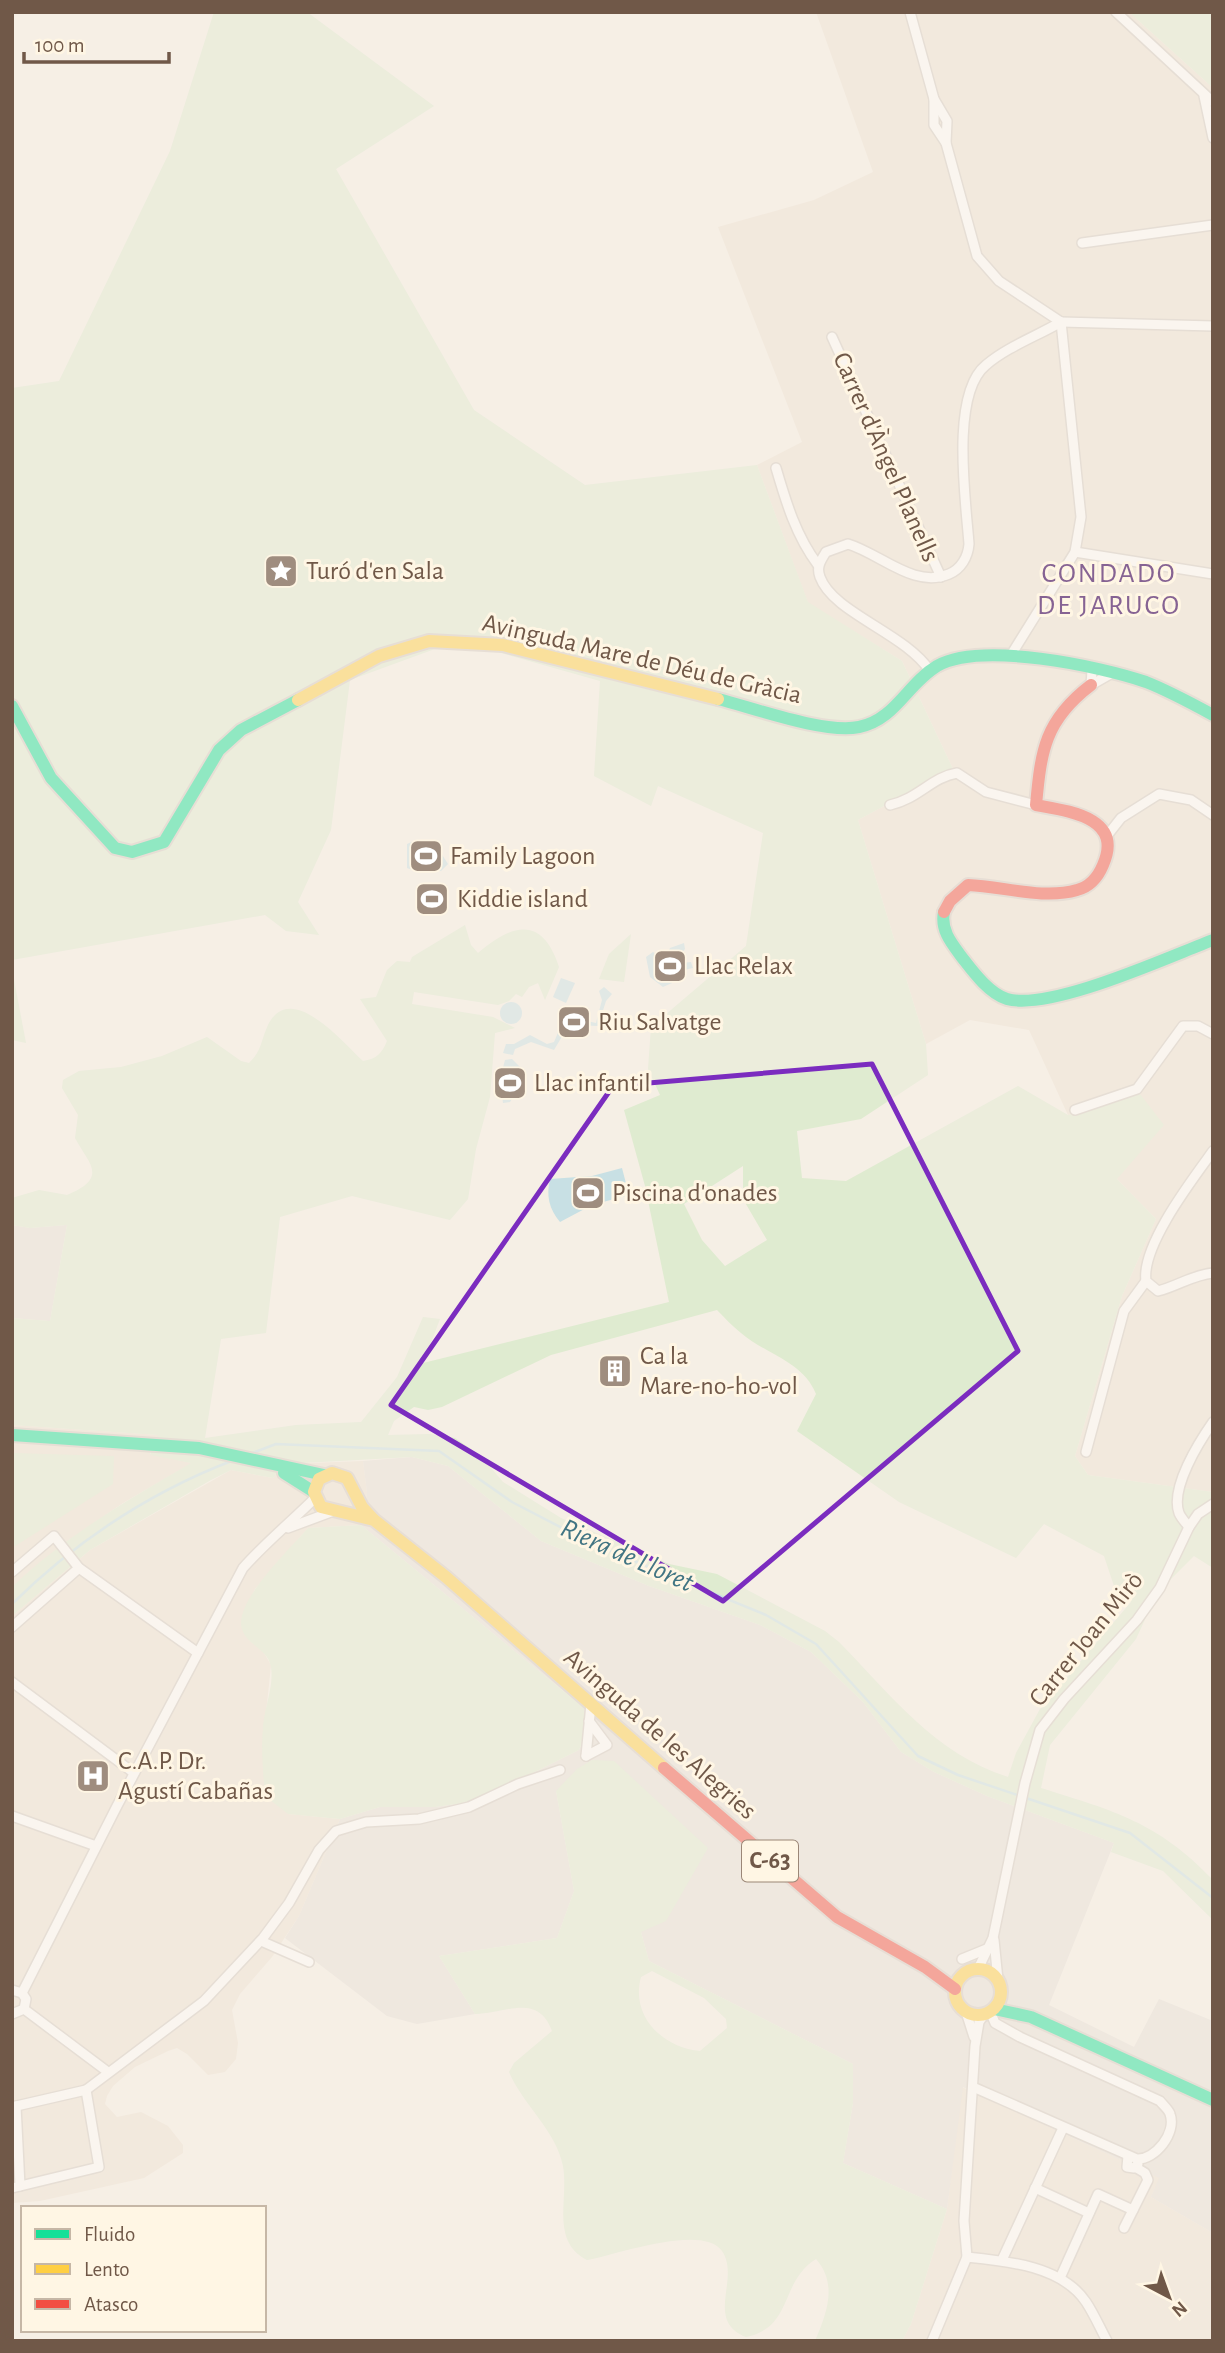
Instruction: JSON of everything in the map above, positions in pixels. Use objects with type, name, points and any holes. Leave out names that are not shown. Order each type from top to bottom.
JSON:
[{"type":"street","points":[[910,12],[934,99],[934,125],[946,143],[977,256],[999,281],[1062,322]]},
{"type":"street","points":[[1116,12],[1209,99],[1213,138]]},
{"type":"street","points":[[1082,243],[1213,225]]},
{"type":"street","points":[[1011,655],[1075,552],[1081,517],[1062,322]]},
{"type":"street","points":[[818,565],[825,552],[848,544],[930,580],[956,571],[968,553],[964,454],[969,392],[985,365],[1062,322],[1213,326]]},
{"type":"street","name":"Carrer d'Àngel Planells","points":[[832,337],[941,577]]},
{"type":"street","points":[[776,467],[789,510],[805,547],[818,565],[820,577],[841,603],[909,646],[930,671]]},
{"type":"street","points":[[1075,552],[1213,574]]},
{"type":"street","name":"Avinguda Mare de Déu de Gràcia","points":[[12,706],[40,760],[68,801],[109,843],[132,852],[164,842],[219,750],[241,730],[379,656],[429,641],[503,645],[832,728],[853,729],[873,725],[888,717],[930,671],[963,655],[1011,655],[1112,673],[1160,688],[1213,715]]},
{"type":"street","points":[[1091,685],[1092,670]]},
{"type":"street","points":[[1036,805],[1044,742],[1053,719],[1071,699],[1112,673]]},
{"type":"street","points":[[890,806],[957,773],[986,792],[1081,815],[1100,826],[1106,837],[1106,850],[1098,877],[1091,885],[1078,891],[968,885],[946,904],[942,916],[948,937],[992,991],[1007,999],[1021,1001],[1053,996],[1213,940]]},
{"type":"street","points":[[1106,837],[1121,818],[1159,794],[1191,800],[1213,815]]},
{"type":"street","points":[[1074,1110],[1137,1089],[1183,1026],[1198,1026],[1213,1034]]},
{"type":"street","points":[[1213,1152],[1170,1213],[1144,1268],[1146,1281],[1158,1291],[1175,1287],[1195,1275],[1213,1273]]},
{"type":"street","points":[[1086,1452],[1124,1311],[1146,1281]]},
{"type":"street","points":[[1189,1527],[1179,1513],[1179,1498],[1190,1455],[1213,1422]]},
{"type":"street","points":[[12,1435],[204,1449],[278,1469],[324,1475],[340,1474],[352,1485],[353,1493],[337,1511],[286,1528]]},
{"type":"street","points":[[278,1469],[314,1495],[321,1507],[337,1511]]},
{"type":"street","points":[[22,1993],[134,1773],[243,1569],[265,1543],[286,1528],[314,1495],[324,1475]]},
{"type":"street","name":"C-63","points":[[353,1493],[374,1520]]},
{"type":"street","name":"Carrer Joan Mirò","points":[[968,1967],[989,1948],[993,1938],[1025,1783],[1040,1730],[1064,1699],[1137,1620],[1160,1588],[1189,1527],[1198,1514],[1213,1504]]},
{"type":"street","name":"C-63","points":[[337,1511],[374,1520]]},
{"type":"street","name":"Avinguda de les Alegries","points":[[374,1520],[446,1577],[827,1910],[925,1967],[955,1989]]},
{"type":"street","points":[[12,1572],[54,1536],[77,1565],[198,1653]]},
{"type":"street","points":[[12,1626],[77,1565]]},
{"type":"street","points":[[12,1682],[134,1773]]},
{"type":"street","points":[[589,1721],[607,1745],[586,1756],[589,1721],[591,1704]]},
{"type":"street","points":[[86,2090],[99,2167],[16,2187],[14,2107],[86,2090],[204,2001],[261,1941],[289,1903],[319,1850],[336,1831],[366,1822],[419,1819],[470,1807],[518,1784],[560,1770]]},
{"type":"street","points":[[12,1816],[96,1846]]},
{"type":"street","name":"Carrer Joan Mirò","points":[[993,1938],[999,1985]]},
{"type":"street","points":[[261,1941],[309,1962]]},
{"type":"street","points":[[955,1989],[968,1967],[989,1948]]},
{"type":"street","name":"Avinguda de les Alegries","points":[[925,1967],[968,1967]]},
{"type":"street","name":"C-63","points":[[968,1967],[988,1971],[1031,2017]]},
{"type":"street","points":[[975,2046],[979,2022],[989,2011],[999,1985]]},
{"type":"street","name":"C-63","points":[[955,1989],[959,2005],[966,2012],[989,2011],[1031,2017],[1213,2100]]},
{"type":"street","points":[[12,1990],[22,1993],[26,1999],[24,2009]]},
{"type":"street","points":[[24,2009],[108,2072]]},
{"type":"street","points":[[12,2014],[24,2009]]},
{"type":"street","points":[[989,2011],[995,2023],[1020,2037],[1160,2101],[1170,2114],[1168,2133],[1150,2158],[1133,2161]]},
{"type":"street","points":[[932,2341],[967,2257],[964,2221],[975,2046],[974,2029],[966,2012]]},
{"type":"street","points":[[973,2087],[1133,2161],[1148,2178],[1124,2228]]},
{"type":"street","points":[[1002,2260],[1063,2128]]},
{"type":"street","points":[[1035,2188],[1089,2213]]},
{"type":"street","points":[[1060,2278],[1098,2194],[1133,2210]]},
{"type":"street","points":[[967,2257],[1002,2260],[1060,2278],[1085,2300],[1107,2341]]},
{"type":"highlighted area","points":[[872,1064],[1018,1351],[723,1601],[391,1405],[613,1086]]},
{"type":"shaded area","points":[[816,12],[1129,12],[1213,88],[1213,1492],[1088,1475],[1075,1456],[1122,1296],[1156,1219],[1117,1179],[1139,1094],[1068,1115],[1029,1030],[970,1020],[926,1044],[858,820],[953,769],[902,661],[808,603],[757,465],[802,442],[718,227],[814,200],[873,172]]},
{"type":"shaded area","points":[[12,1225],[30,1228],[67,1225],[50,1321],[12,1318]]},
{"type":"shaded area","points":[[12,1425],[159,1435],[150,1454],[192,1463],[123,1503],[69,1540],[12,1587]]},
{"type":"shaded area","points":[[412,1457],[448,1466],[541,1541],[649,1586],[760,1625],[811,1652],[863,1702],[901,1752],[934,1772],[987,1796],[1114,1843],[1049,2005],[1134,2047],[1159,1999],[1213,2021],[1213,2233],[1151,2197],[1159,2178],[963,2087],[947,2209],[843,2163],[853,2103],[853,2064],[649,1961],[641,1932],[556,1791],[574,1891],[557,1938],[439,1956],[475,2014],[417,2024],[387,2016],[285,1938],[299,1916],[340,1819],[380,1807],[435,1807],[477,1801],[579,1750],[585,1736],[584,1708],[361,1525],[367,1493],[363,1461]]},
{"type":"shaded area","points":[[363,1461],[367,1493],[361,1525],[308,1528],[255,1589],[242,1617],[250,1641],[263,1651],[271,1665],[263,1742],[288,1814],[340,1819],[299,1916],[272,1957],[240,1994],[232,2010],[238,2043],[236,2059],[225,2072],[208,2075],[177,2048],[135,2067],[113,2086],[107,2096],[105,2104],[117,2117],[141,2112],[168,2126],[183,2145],[183,2153],[144,2178],[40,2201],[12,2203],[12,1616],[90,1550],[231,1470],[273,1478],[284,1464]]},
{"type":"shaded area","points":[[962,2087],[1160,2178],[1151,2197],[1213,2233],[1213,2341],[902,2341],[911,2324],[947,2209]]},
{"type":"green space","points":[[214,12],[307,12],[434,106],[336,169],[474,410],[585,485],[757,465],[808,602],[902,661],[953,769],[858,820],[926,1044],[928,1075],[861,1119],[797,1131],[802,1178],[846,1181],[1018,1086],[1068,1115],[1140,1094],[1164,1125],[1117,1179],[1156,1219],[1122,1296],[1075,1456],[1088,1475],[1213,1492],[1213,1568],[1194,1556],[1168,1582],[1152,1604],[1136,1639],[1050,1745],[1041,1788],[1113,1812],[1154,1831],[1173,1844],[1213,1880],[1213,1920],[1163,1871],[1111,1852],[1114,1843],[987,1796],[934,1772],[901,1752],[863,1702],[811,1652],[760,1625],[649,1586],[541,1541],[448,1466],[412,1457],[284,1464],[273,1478],[231,1470],[90,1550],[12,1616],[12,1587],[53,1551],[191,1463],[150,1455],[158,1435],[12,1425],[12,1318],[50,1321],[67,1225],[30,1228],[12,1225],[12,1198],[39,1190],[67,1195],[88,1182],[92,1176],[90,1162],[75,1138],[78,1115],[62,1088],[63,1080],[79,1071],[121,1067],[162,1056],[207,1037],[241,1061],[249,1063],[259,1050],[268,1025],[278,1013],[290,1009],[317,1019],[363,1061],[372,1059],[387,1041],[360,999],[376,997],[387,970],[397,961],[410,962],[412,957],[465,925],[471,945],[478,953],[514,931],[535,932],[544,939],[559,967],[545,1000],[538,983],[529,987],[522,997],[516,994],[509,1001],[498,1005],[414,992],[412,1004],[493,1017],[515,1028],[495,1033],[490,1097],[476,1149],[468,1199],[450,1220],[352,1196],[280,1217],[266,1333],[221,1339],[205,1438],[296,1425],[361,1422],[397,1377],[423,1317],[440,1319],[423,1363],[669,1302],[645,1186],[624,1110],[660,1095],[648,1069],[651,1027],[746,946],[763,833],[658,786],[651,806],[594,776],[600,681],[494,651],[443,646],[350,680],[331,830],[298,902],[319,935],[286,931],[265,915],[12,960],[12,388],[59,381],[170,151]],"holes":[[[743,1166],[743,1199],[767,1240],[725,1266],[702,1240],[684,1204]],[[717,1310],[741,1333],[793,1366],[810,1383],[816,1394],[797,1431],[899,1502],[1016,1558],[1044,1524],[1104,1556],[1118,1598],[1131,1602],[1040,1709],[1016,1753],[1008,1777],[982,1767],[936,1738],[825,1631],[717,1574],[669,1564],[561,1518],[503,1482],[481,1456],[455,1438],[430,1434],[388,1435],[394,1421],[414,1407],[428,1410],[442,1407],[551,1355]]]},
{"type":"green space","points":[[1129,12],[1213,12],[1213,88]]},
{"type":"green space","points":[[631,934],[624,982],[599,979],[609,954]]},
{"type":"green space","points":[[12,969],[26,1043],[12,1040]]},
{"type":"green space","points":[[12,1453],[114,1456],[113,1484],[12,1548]]},
{"type":"green space","points":[[361,1525],[584,1708],[585,1736],[579,1750],[477,1801],[435,1807],[380,1807],[340,1819],[288,1814],[265,1796],[262,1735],[271,1667],[266,1655],[248,1639],[242,1629],[246,1605],[265,1576],[308,1528]]},
{"type":"green space","points":[[592,1760],[614,1761],[708,1848],[666,1921],[641,1932],[649,1961],[853,2064],[853,2103],[843,2163],[947,2209],[911,2324],[902,2341],[815,2341],[826,2309],[829,2289],[827,2278],[816,2259],[796,2279],[772,2324],[761,2332],[746,2337],[734,2330],[727,2320],[727,2262],[722,2251],[712,2243],[678,2240],[587,2260],[568,2242],[563,2218],[563,2166],[559,2153],[547,2129],[522,2096],[509,2072],[514,2063],[552,2031],[546,2019],[529,2008],[475,2014],[439,1956],[557,1938],[574,1891],[556,1791],[577,1769]],"holes":[[[652,1971],[704,1998],[726,2019],[727,2028],[700,2051],[686,2049],[662,2037],[645,2017],[640,2005],[641,1977]]]},
{"type":"water","name":"Family Lagoon","points":[[414,841],[422,849],[441,853],[448,864],[441,871],[407,868],[407,844]]},
{"type":"water","name":"Kiddie island","points":[[442,885],[446,903],[424,912],[417,898],[419,888]]},
{"type":"water","name":"Llac Relax","points":[[684,943],[685,949],[672,964],[691,962],[693,968],[684,970],[681,979],[671,972],[672,983],[663,987],[650,977],[646,957],[653,952],[664,960],[670,948]]},
{"type":"water","points":[[561,978],[575,983],[566,1003],[553,997]]},
{"type":"water","name":"Riu Salvatge","points":[[604,987],[612,994],[606,1001],[598,1026],[576,1025],[567,1028],[554,1050],[531,1042],[515,1049],[513,1055],[503,1053],[506,1044],[514,1044],[530,1035],[547,1044],[554,1042],[563,1021],[569,1017],[596,1023],[602,1000],[599,991]]},
{"type":"water","points":[[511,1002],[519,1005],[522,1013],[519,1021],[511,1024],[503,1021],[500,1013],[503,1005]]},
{"type":"water","name":"Llac infantil","points":[[512,1059],[520,1067],[520,1086],[510,1102],[503,1103],[500,1079],[505,1060]]},
{"type":"water","name":"Piscina d'onades","points":[[622,1168],[629,1195],[592,1205],[560,1222],[549,1202],[550,1179],[592,1176]]},
{"type":"waterway","name":"Riera de Lloret","points":[[250,1454],[276,1444],[439,1451],[512,1502],[595,1545],[766,1615],[816,1644],[918,1756],[958,1775],[1130,1833],[1213,1898]]},
{"type":"waterway","name":"Riera de Lloret","points":[[12,1604],[62,1559],[116,1520],[173,1487],[234,1460]]},
{"type":"traffic: fast","points":[[718,699],[808,724],[859,727],[882,717],[937,666],[957,659],[1010,656],[1071,663],[1146,682],[1213,715]]},
{"type":"traffic: fast","points":[[12,706],[51,778],[115,848],[132,852],[164,842],[219,750],[241,730],[298,700]]},
{"type":"traffic: fast","points":[[944,912],[946,932],[956,949],[983,982],[1007,999],[1027,1001],[1080,990],[1213,940]]},
{"type":"traffic: fast","points":[[12,1435],[199,1448],[324,1475]]},
{"type":"traffic: fast","points":[[284,1473],[314,1492]]},
{"type":"traffic: fast","points":[[994,2009],[1031,2017],[1213,2100]]},
{"type":"traffic: slow","points":[[298,700],[379,656],[429,641],[503,645],[718,699]]},
{"type":"traffic: slow","points":[[374,1520],[321,1507],[314,1492],[319,1479],[332,1473],[347,1478],[362,1507],[374,1520],[446,1577],[664,1768]]},
{"type":"traffic: slow","points":[[978,1969],[994,1976],[1001,1992],[994,2008],[978,2015],[962,2008],[955,1992],[962,1976],[978,1969]]},
{"type":"traffic: jam","points":[[944,912],[950,901],[968,885],[1037,893],[1064,893],[1085,887],[1099,874],[1107,849],[1106,836],[1099,827],[1077,814],[1036,805],[1040,768],[1048,738],[1064,711],[1091,685]]},
{"type":"traffic: jam","points":[[664,1768],[837,1917],[925,1967],[955,1989]]},
{"type":"place","name":"Turó d'en Sala","points":[[281,571]]},
{"type":"place","name":"Family Lagoon","points":[[426,856]]},
{"type":"place","name":"Kiddie island","points":[[432,899]]},
{"type":"place","name":"Llac Relax","points":[[670,966]]},
{"type":"place","name":"Riu Salvatge","points":[[574,1022]]},
{"type":"place","name":"Llac infantil","points":[[510,1083]]},
{"type":"place","name":"Piscina d'onades","points":[[588,1193]]},
{"type":"place","name":"Ca la Mare-no-ho-vol","points":[[615,1371]]},
{"type":"place","name":"C.A.P. Dr. Agustí Cabañas","points":[[93,1776]]},
{"type":"district","name":"CONDADO DE JARUCO","points":[[1109,590]]}]
